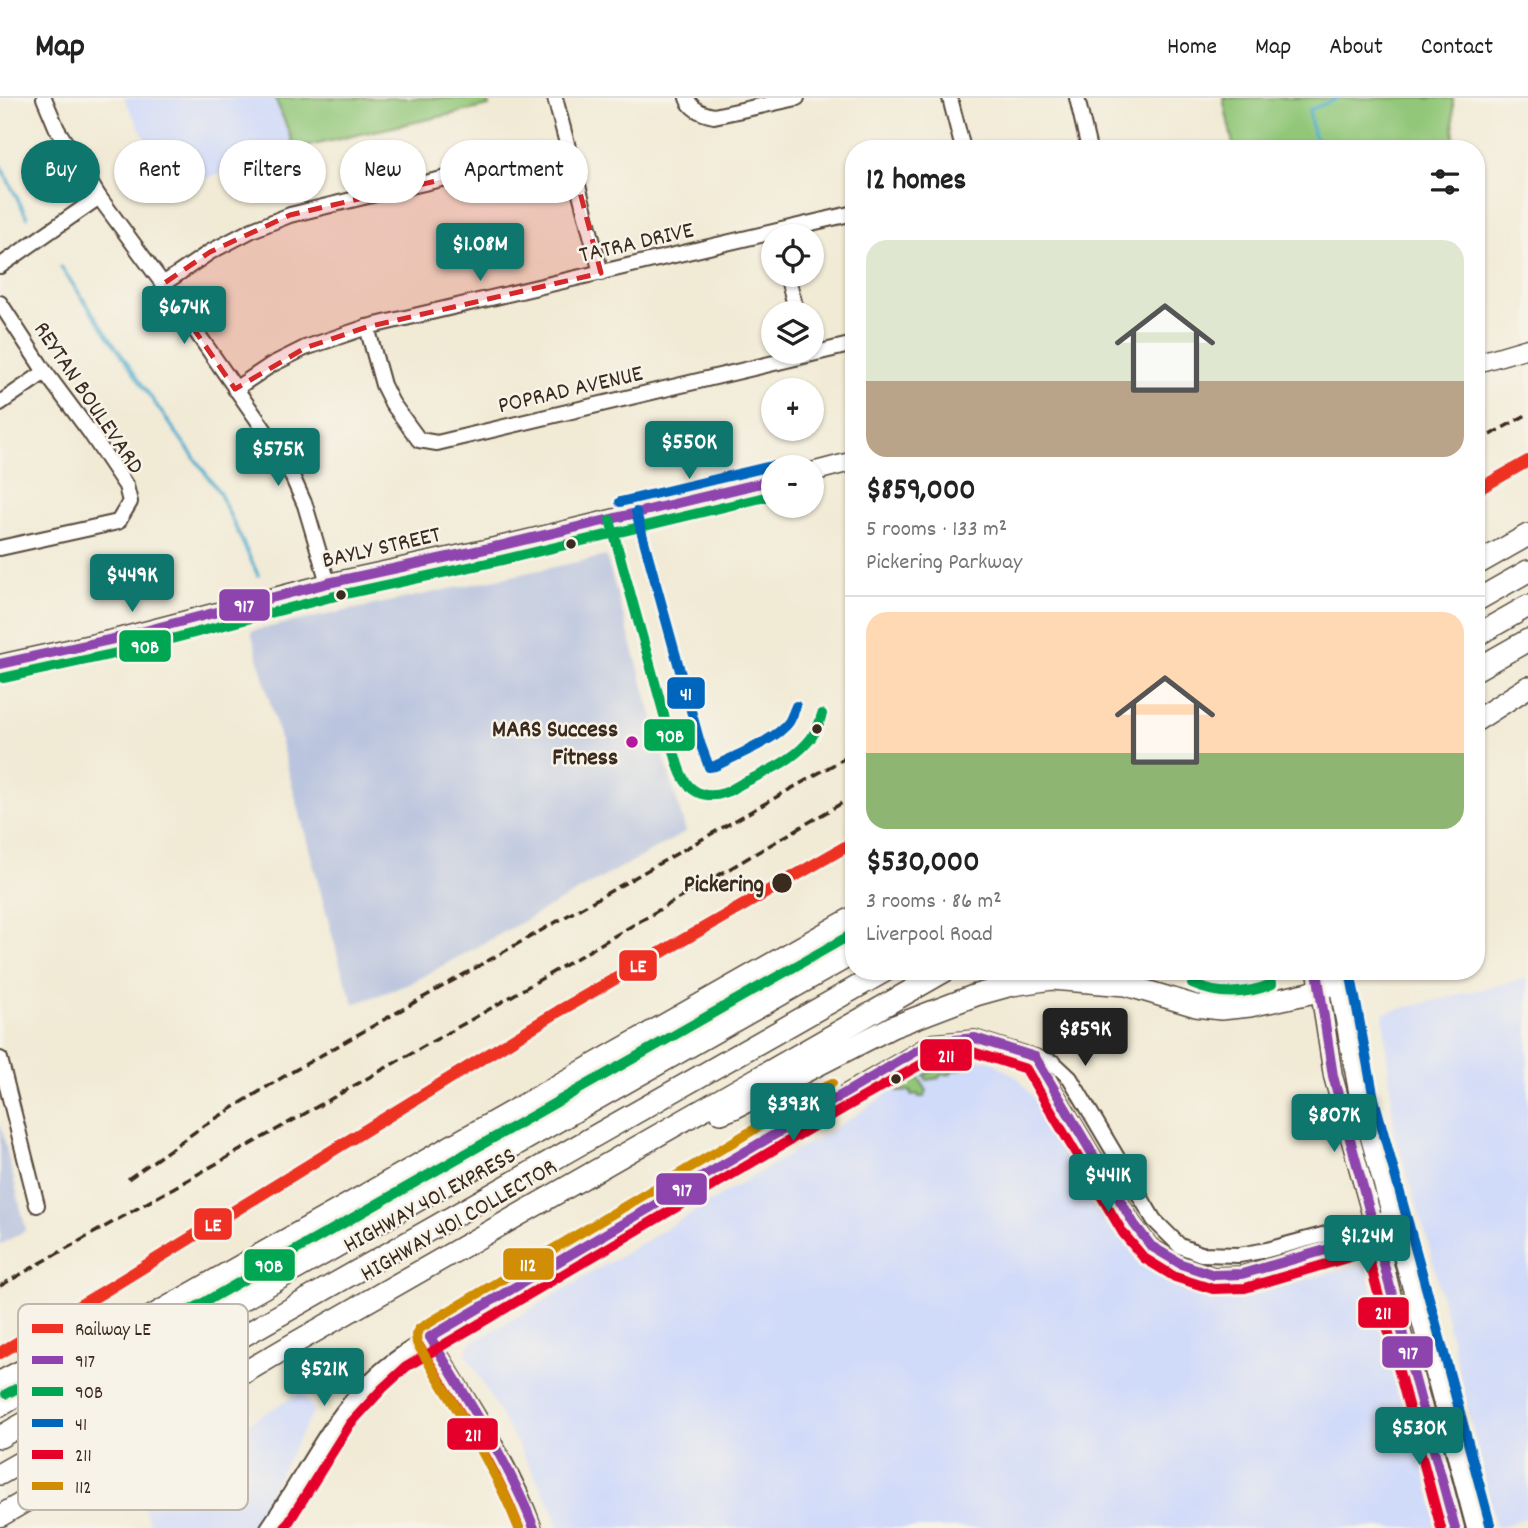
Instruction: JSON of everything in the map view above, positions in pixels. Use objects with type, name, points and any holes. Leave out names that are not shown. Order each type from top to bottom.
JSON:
[{"type":"highway","points":[[1485,559],[1528,535]]},
{"type":"highway","points":[[1485,595],[1528,571]]},
{"type":"highway","points":[[1485,630],[1528,606]]},
{"type":"highway","points":[[1485,664],[1528,640]]},
{"type":"highway","points":[[1485,715],[1528,687]]},
{"type":"highway","points":[[173,1304],[845,922]]},
{"type":"highway","name":"HIGHWAY 401 EXPRESS","points":[[235,1304],[845,958]]},
{"type":"highway","name":"HIGHWAY 401 EXPRESS","points":[[248,1333],[869,980]]},
{"type":"highway","name":"HIGHWAY 401 COLLECTOR","points":[[248,1370],[929,980]]},
{"type":"highway","points":[[645,1142],[734,1108],[892,1027],[976,995],[1012,985],[1045,980]]},
{"type":"highway","points":[[1064,980],[1126,985],[1196,1006],[1221,1009],[1250,1006],[1310,993],[1328,980]]},
{"type":"highway","points":[[0,1382],[18,1373]]},
{"type":"highway","points":[[0,1406],[18,1395]]},
{"type":"highway","name":"HIGHWAY 401 EXPRESS","points":[[0,1437],[18,1427]]},
{"type":"highway","name":"HIGHWAY 401 EXPRESS","points":[[0,1474],[18,1464]]},
{"type":"highway","name":"HIGHWAY 401 COLLECTOR","points":[[0,1516],[18,1505]]},
{"type":"main road","points":[[1485,361],[1528,348]]},
{"type":"main road","points":[[824,469],[845,463]]},
{"type":"main road","name":"BAYLY STREET","points":[[0,664],[118,638],[328,583],[761,484]]},
{"type":"main road","points":[[1334,980],[1333,1076],[1455,1528]]},
{"type":"main road","points":[[1335,980],[1360,1102],[1476,1528]]},
{"type":"street","points":[[44,98],[64,140]]},
{"type":"street","points":[[555,98],[566,140]]},
{"type":"street","points":[[687,98],[701,114],[714,116],[797,98]]},
{"type":"street","points":[[950,98],[961,140]]},
{"type":"street","points":[[1077,98],[1087,140]]},
{"type":"street","points":[[163,284],[210,252],[251,230],[290,215],[440,179]]},
{"type":"street","points":[[100,198],[284,458],[304,505],[328,583]]},
{"type":"street","points":[[0,266],[90,203]]},
{"type":"street","points":[[583,203],[601,273]]},
{"type":"street","name":"TATRA DRIVE","points":[[814,224],[845,215]]},
{"type":"street","name":"TATRA DRIVE","points":[[235,389],[271,365],[305,348],[367,327],[761,238]]},
{"type":"street","name":"REYTAN BOULEVARD","points":[[0,303],[126,486],[130,502],[118,522],[0,548]]},
{"type":"street","name":"POPRAD AVENUE","points":[[367,327],[383,385],[392,403],[419,440],[437,443],[765,364]]},
{"type":"street","name":"POPRAD AVENUE","points":[[824,350],[845,346]]},
{"type":"street","points":[[0,403],[45,372]]},
{"type":"street","points":[[728,1161],[932,1042],[975,1038],[1054,1063],[1070,1078],[1154,1220],[1180,1246],[1201,1254],[1239,1255],[1375,1229]]},
{"type":"street","points":[[1035,1057],[1133,1224],[1151,1246],[1181,1264],[1213,1275],[1242,1275],[1394,1223]]},
{"type":"street","points":[[0,1059],[4,1090],[37,1205]]},
{"type":"street","points":[[268,1528],[354,1398],[398,1356],[430,1337],[502,1457],[524,1500],[534,1528]]},
{"type":"highlighted area","points":[[569,150],[601,273],[367,327],[305,348],[235,389],[163,284],[210,252],[290,215]]},
{"type":"shaded area","points":[[124,98],[275,98],[292,140],[219,140],[219,174],[205,179],[205,140],[146,140]]},
{"type":"shaded area","points":[[606,556],[686,832],[409,984],[354,1004],[341,968],[251,631]]},
{"type":"shaded area","points":[[1528,978],[1528,1517],[1496,1528],[1428,1241],[1395,1136],[1383,1013]]},
{"type":"shaded area","points":[[952,1059],[989,1060],[1018,1078],[1051,1121],[1139,1261],[1154,1272],[1191,1288],[1246,1295],[1365,1264],[1388,1348],[1407,1403],[1439,1528],[558,1528],[554,1512],[538,1481],[466,1354],[470,1343],[856,1115],[919,1069]]},
{"type":"shaded area","points":[[0,1122],[26,1230],[0,1245]]},
{"type":"shaded area","points":[[302,1392],[314,1410],[251,1528],[152,1528],[144,1510],[248,1510],[248,1423]]},
{"type":"green space","points":[[275,98],[487,98],[489,106],[326,142],[326,140],[292,140]]},
{"type":"green space","points":[[1223,98],[1453,98],[1454,140],[1232,140]]},
{"type":"green space","points":[[959,1066],[961,1069],[940,1075],[939,1078],[927,1080],[924,1075],[936,1070]]},
{"type":"green space","points":[[919,1078],[927,1091],[924,1097],[911,1095],[911,1091],[897,1092]]},
{"type":"waterway","points":[[1317,140],[1309,110],[1339,98]]},
{"type":"waterway","points":[[0,165],[27,217]]},
{"type":"waterway","points":[[61,267],[219,492],[258,575]]},
{"type":"railway","points":[[1485,438],[1528,414]]},
{"type":"railway","points":[[128,1179],[202,1127],[283,1077],[845,758]]},
{"type":"railway","points":[[0,1286],[481,1014],[845,801]]},
{"type":"rail line","name":"LE","points":[[1485,485],[1528,461]]},
{"type":"rail line","name":"LE","points":[[83,1304],[559,1011],[845,847]]},
{"type":"rail line","name":"LE","points":[[0,1353],[18,1342]]},
{"type":"transit line","name":"41","points":[[620,502],[761,468]]},
{"type":"transit line","name":"917","points":[[0,664],[118,638],[328,583],[499,546],[761,483]]},
{"type":"transit line","name":"90B","points":[[3,678],[122,652],[331,597],[502,560],[761,498]]},
{"type":"transit line","name":"41","points":[[636,512],[709,767],[775,735],[789,722],[796,706]]},
{"type":"transit line","name":"90B","points":[[610,520],[677,763],[692,789],[703,794],[721,794],[777,766],[810,740],[822,714]]},
{"type":"transit line","name":"90B","points":[[201,1304],[845,938]]},
{"type":"transit line","name":"917","points":[[1318,980],[1333,1076],[1455,1528]]},
{"type":"transit line","name":"41","points":[[1352,980],[1374,1099],[1490,1524]]},
{"type":"transit line","name":"90B","points":[[1192,984],[1212,991],[1232,993],[1272,984]]},
{"type":"transit line","name":"917","points":[[430,1337],[932,1042],[975,1038],[1035,1057],[1134,1224],[1151,1246],[1181,1264],[1214,1275],[1242,1274],[1395,1230]]},
{"type":"transit line","name":"211","points":[[285,1528],[350,1424],[406,1367],[936,1056],[973,1052],[1026,1069],[1123,1233],[1144,1258],[1175,1277],[1213,1289],[1245,1288],[1367,1252],[1441,1528]]},
{"type":"transit line","name":"112","points":[[519,1528],[485,1457],[417,1343],[416,1335],[419,1329],[832,1083]]},
{"type":"transit line","name":"917","points":[[430,1337],[499,1454],[534,1528]]},
{"type":"transit line","name":"211","points":[[418,1344],[486,1457],[519,1528]]},
{"type":"transit line","name":"90B","points":[[6,1394],[18,1388]]},
{"type":"place","name":"MARS Success Fitness","points":[[632,742]]},
{"type":"place","name":"Pickering","points":[[782,883]]}]
